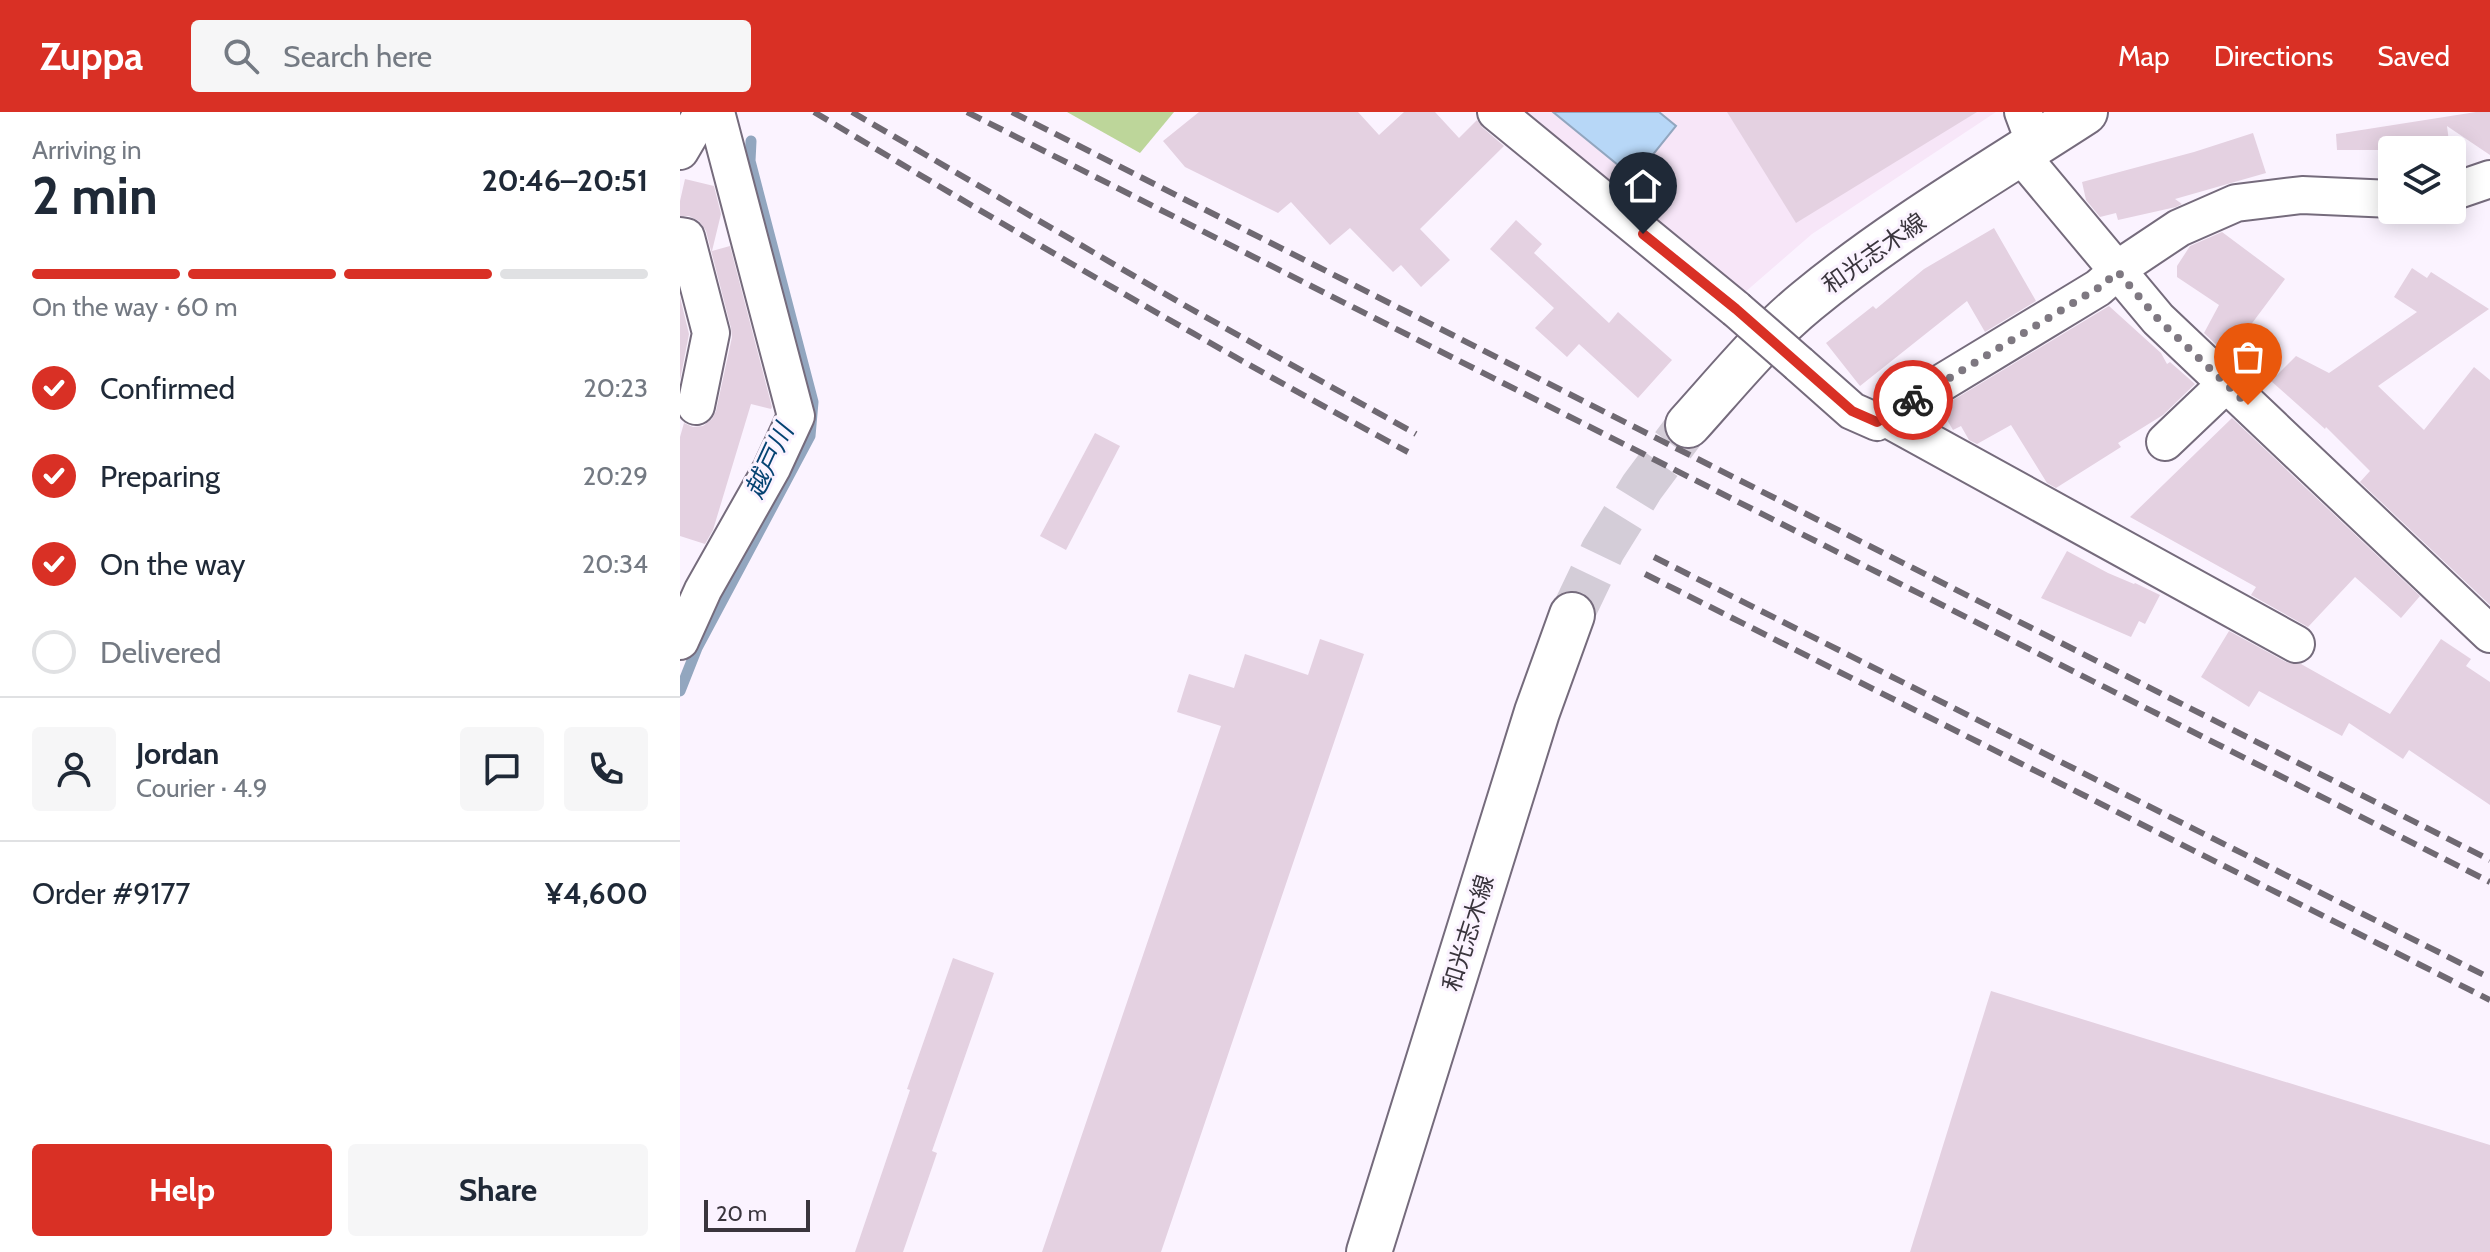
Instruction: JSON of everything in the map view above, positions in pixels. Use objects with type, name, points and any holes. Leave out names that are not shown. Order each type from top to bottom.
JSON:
[{"type":"main road","name":"和光志木線","points":[[1688,425],[1804,304],[1862,257],[2026,137],[2085,112]]},
{"type":"main road","name":"和光志木線","points":[[1369,1252],[1537,712],[1572,615]]},
{"type":"street","points":[[680,151],[703,112]]},
{"type":"street","points":[[680,641],[703,590],[772,468],[796,416],[716,112]]},
{"type":"street","points":[[1496,112],[1736,309],[1852,411],[1877,422],[2098,288],[2128,262],[2179,228],[2236,203],[2302,195],[2378,198]]},
{"type":"street","points":[[2026,137],[2118,272],[2158,319],[2489,630]]},
{"type":"street","points":[[2466,187],[2490,179]]},
{"type":"street","points":[[680,236],[686,237],[711,333],[696,406]]},
{"type":"street","points":[[2165,442],[2226,384]]},
{"type":"street","points":[[1884,417],[2296,644]]},
{"type":"shaded area","points":[[1521,112],[1996,112],[1812,234],[1744,293]]},
{"type":"green space","points":[[1067,112],[1174,112],[1140,153]]},
{"type":"water","points":[[1553,112],[1659,112],[1676,126],[1634,178]]},
{"type":"building","points":[[1199,112],[1358,112],[1379,135],[1404,112],[1435,112],[1459,138],[1477,120],[1504,146],[1420,229],[1450,260],[1421,287],[1401,265],[1393,272],[1350,228],[1330,245],[1291,202],[1278,213],[1185,167],[1163,141]]},
{"type":"building","points":[[1727,112],[1977,112],[1796,223]]},
{"type":"building","points":[[2490,112],[2490,155],[2447,126],[2448,136],[2378,136],[2378,150],[2337,150],[2336,134]]},
{"type":"building","points":[[2253,133],[2266,173],[2175,199],[2182,204],[2176,207],[2118,220],[2116,213],[2100,217],[2086,200],[2082,182]]},
{"type":"building","points":[[685,179],[714,186],[721,214],[712,251],[730,246],[772,407],[751,404],[713,530],[705,544],[680,536],[680,437],[684,423],[693,427],[703,426],[712,419],[732,337],[706,231],[699,221],[680,216]]},
{"type":"building","points":[[1516,220],[1542,244],[1534,253],[1609,323],[1618,312],[1672,360],[1638,398],[1579,344],[1567,357],[1535,328],[1554,308],[1490,249]]},
{"type":"building","points":[[1994,228],[2036,301],[1985,332],[1967,301],[1860,386],[1826,343],[1873,306],[1876,309],[1924,269]]},
{"type":"building","points":[[2222,232],[2285,279],[2247,330],[2276,345],[2240,367],[2204,333],[2219,305],[2177,277],[2177,266],[2190,246]]},
{"type":"building","points":[[2412,268],[2427,278],[2431,272],[2489,309],[2378,386],[2424,430],[2474,367],[2490,380],[2490,605],[2360,482],[2370,471],[2326,427],[2271,381],[2296,356],[2329,373],[2417,312],[2394,297]]},
{"type":"building","points":[[680,297],[689,334],[680,380]]},
{"type":"building","points":[[2109,306],[2161,353],[2167,364],[2170,362],[2195,384],[2163,415],[2118,443],[2121,447],[2056,488],[2047,483],[2011,425],[1977,444],[1969,440],[1961,426],[1953,430],[1940,408]]},
{"type":"building","points":[[2232,418],[2420,596],[2401,618],[2355,577],[2308,627],[2251,595],[2256,587],[2130,517]]},
{"type":"building","points":[[1095,433],[1120,446],[1066,550],[1040,536]]},
{"type":"building","points":[[2067,551],[2160,595],[2145,624],[2139,621],[2131,637],[2041,598]]},
{"type":"building","points":[[2229,631],[2286,662],[2301,664],[2390,714],[2441,639],[2471,659],[2466,666],[2490,682],[2490,805],[2409,750],[2403,759],[2349,723],[2342,736],[2259,691],[2249,707],[2201,677]]},
{"type":"building","points":[[1320,639],[1364,654],[1161,1252],[1042,1252],[1221,726],[1177,712],[1189,674],[1234,688],[1245,654],[1308,675]]},
{"type":"building","points":[[953,958],[994,973],[932,1151],[937,1153],[903,1252],[855,1252],[910,1090],[907,1089]]},
{"type":"building","points":[[1991,991],[2490,1145],[2490,1252],[1910,1252]]},
{"type":"waterway","name":"越戸川","points":[[680,691],[697,648],[810,436],[813,402],[750,161],[751,141]]},
{"type":"tunnel","points":[[1572,615],[1603,550],[1642,487],[1688,425]]},
{"type":"railway","points":[[814,112],[1109,285],[1408,452]]},
{"type":"railway","points":[[852,112],[1184,305],[1416,434]]},
{"type":"railway","points":[[967,112],[2490,882]]},
{"type":"railway","points":[[1012,112],[2490,860]]},
{"type":"railway","points":[[1654,557],[2490,978]]},
{"type":"railway","points":[[1645,574],[2490,1000]]},
{"type":"way so far","points":[[1913,400],[2098,288],[2118,272],[2158,319],[2248,405]]},
{"type":"route","points":[[1643,234],[1736,309],[1852,411],[1877,422],[1913,400]]}]
